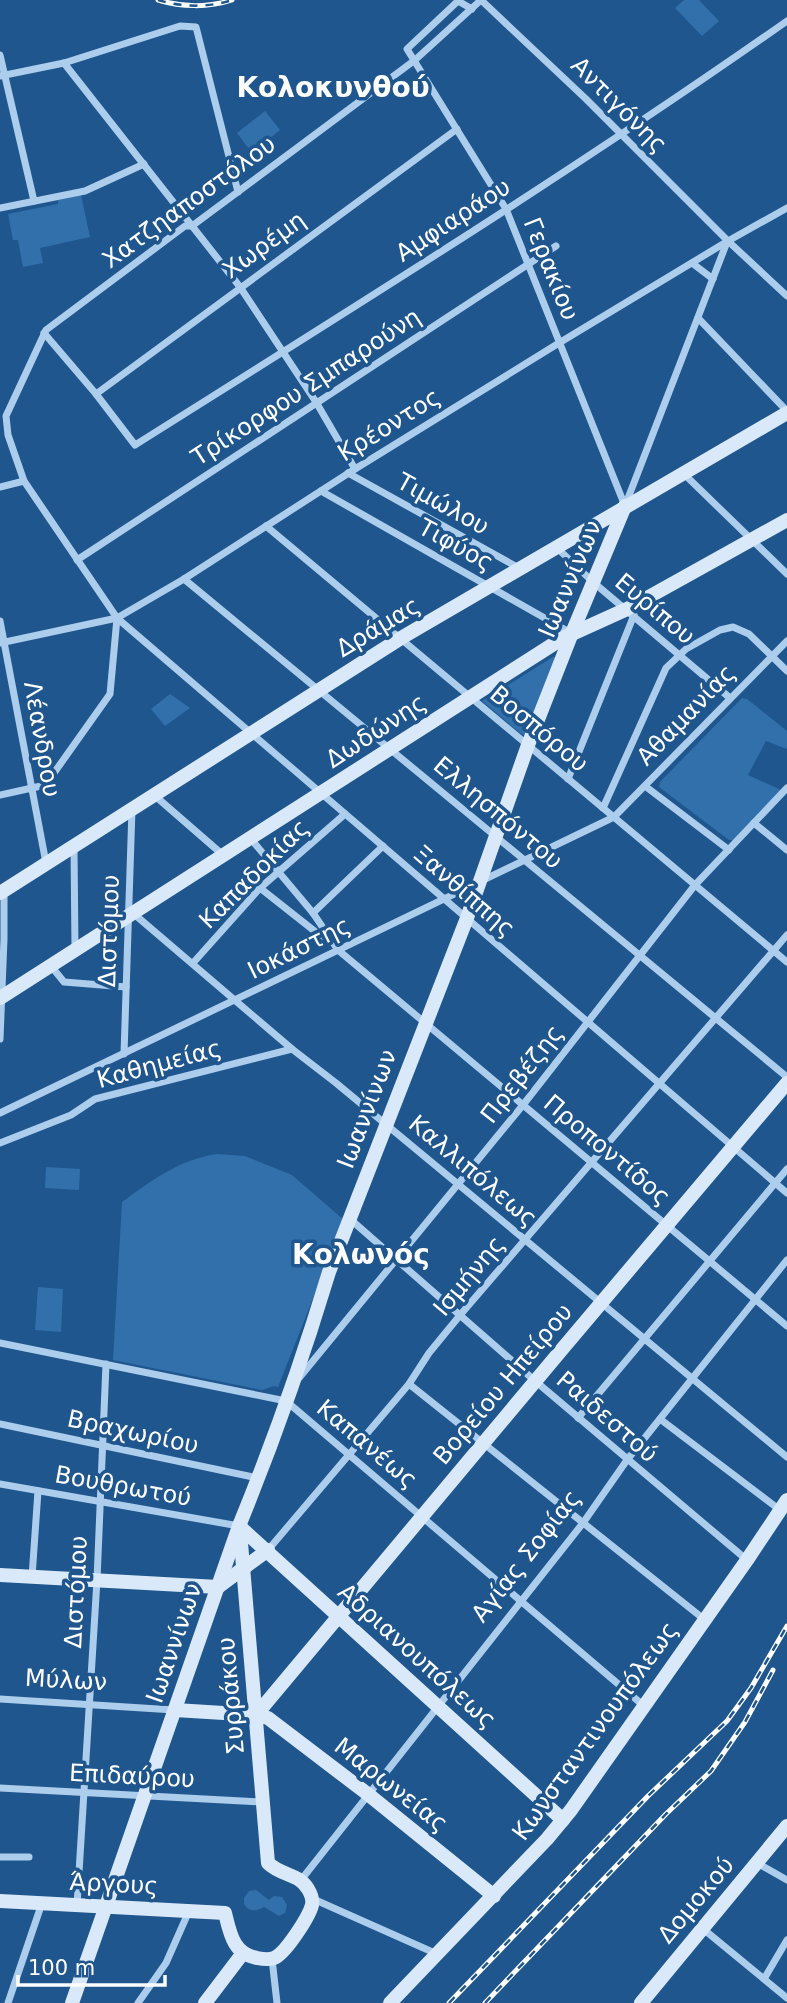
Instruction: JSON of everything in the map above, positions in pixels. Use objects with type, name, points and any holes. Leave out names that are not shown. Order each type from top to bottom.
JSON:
[{"type":"street","name":"Χατζηαποστόλου","points":[[77,560],[24,481],[8,435],[6,416],[44,333],[185,226],[192,226],[415,60],[481,0]]},
{"type":"street","name":"Αντιγόνης","points":[[481,0],[586,99],[727,241],[787,296]]},
{"type":"street","points":[[415,60],[408,52],[408,46],[454,4],[462,1],[472,9]]},
{"type":"street","name":"Αμφιαράου","points":[[96,394],[135,445],[506,209],[787,21]]},
{"type":"street","points":[[2,75],[64,62],[180,26],[196,27],[238,191]]},
{"type":"street","points":[[0,55],[2,75],[34,201]]},
{"type":"street","name":"Γερακίου","points":[[415,60],[506,209],[625,506]]},
{"type":"street","points":[[64,62],[240,287],[316,402],[352,471]]},
{"type":"street","name":"Χωρέμη","points":[[96,394],[457,129]]},
{"type":"street","points":[[0,208],[85,191],[144,164]]},
{"type":"street","name":"Κρέοντος","points":[[2,643],[117,618],[184,579],[559,343],[727,241],[787,208]]},
{"type":"street","name":"Ιωαννίνων","points":[[72,2003],[239,1526],[289,1394],[329,1272],[467,918],[528,746],[625,506],[727,241]]},
{"type":"street","name":"Τρίκορφου Σμπαρούνη","points":[[77,560],[556,246]]},
{"type":"street","points":[[692,263],[713,279]]},
{"type":"street","points":[[698,318],[787,412]]},
{"type":"street","points":[[44,333],[96,394]]},
{"type":"street","name":"Δράμας","points":[[2,892],[401,638],[787,412]]},
{"type":"street","name":"Τιμώλου","points":[[352,471],[519,568]]},
{"type":"street","points":[[683,473],[787,573]]},
{"type":"street","points":[[0,486],[24,481]]},
{"type":"street","name":"Τιφύος","points":[[321,492],[572,633]]},
{"type":"street","name":"Δωδώνης","points":[[1,997],[572,633],[630,612],[787,520]]},
{"type":"street","name":"Βοσπόρου","points":[[266,526],[787,962]]},
{"type":"street","name":"Ευρίπου","points":[[556,547],[593,582],[730,698]]},
{"type":"street","name":"Ξανθίππης","points":[[77,560],[117,618],[787,1193]]},
{"type":"street","name":"Ελλησπόντου","points":[[184,579],[787,1077]]},
{"type":"street","points":[[568,779],[630,612]]},
{"type":"street","points":[[0,795],[41,786],[49,780],[110,694],[117,618]]},
{"type":"street","name":"Λέανδρου","points":[[0,621],[2,643],[46,864]]},
{"type":"street","points":[[603,808],[666,668],[678,654],[720,630],[733,627],[747,632],[787,671]]},
{"type":"street","name":"Αθαμανίας","points":[[614,817],[787,641]]},
{"type":"street","points":[[645,786],[729,850]]},
{"type":"street","name":"Πρεβέζης","points":[[289,1394],[523,1105],[695,885],[787,788]]},
{"type":"street","points":[[154,795],[223,856]]},
{"type":"street","name":"Διστόμου","points":[[124,1054],[132,915],[132,809]]},
{"type":"street","name":"Καπαδοκίας","points":[[193,963],[260,888],[345,814]]},
{"type":"street","name":"Ιοκάστης","points":[[0,1113],[614,817]]},
{"type":"street","points":[[754,823],[787,850]]},
{"type":"street","points":[[251,839],[313,913],[338,950]]},
{"type":"street","points":[[74,846],[75,951]]},
{"type":"street","points":[[313,913],[383,846]]},
{"type":"street","points":[[260,888],[317,933],[333,941]]},
{"type":"street","points":[[0,1039],[2,892]]},
{"type":"street","name":"Καλλιπόλεως","points":[[132,915],[787,1457]]},
{"type":"street","name":"Ισμήνης","points":[[268,1550],[409,1384],[429,1353],[461,1314],[787,935]]},
{"type":"street","name":"Προποντίδος","points":[[338,950],[787,1326]]},
{"type":"street","points":[[51,967],[64,982],[127,987]]},
{"type":"street","name":"Καθημείας","points":[[0,1143],[71,1115],[95,1098],[292,1049]]},
{"type":"street","name":"Βορείου Ηπείρου","points":[[256,1715],[484,1444],[534,1380],[787,1083]]},
{"type":"street","points":[[578,1418],[787,1169]]},
{"type":"street","name":"Ραιδεστού","points":[[350,1219],[578,1418],[747,1560]]},
{"type":"street","name":"Αγίας Σοφίας","points":[[301,1880],[583,1523],[627,1460],[787,1260]]},
{"type":"street","name":"Καπανέως","points":[[0,1343],[106,1364],[289,1394],[350,1454],[644,1706]]},
{"type":"street","name":"Διστόμου","points":[[78,1905],[104,1445],[106,1364]]},
{"type":"street","points":[[409,1384],[705,1620]]},
{"type":"street","points":[[660,1419],[783,1505]]},
{"type":"street","name":"Βραχωρίου","points":[[0,1424],[259,1478]]},
{"type":"street","name":"Βουθρωτού","points":[[0,1484],[239,1526]]},
{"type":"street","points":[[32,1577],[38,1491]]},
{"type":"street","name":"Κωνσταντινουπόλεως","points":[[390,2003],[563,1820],[783,1505]]},
{"type":"street","name":"Αδριανουπόλεως","points":[[239,1526],[563,1820]]},
{"type":"street","name":"Συρράκου","points":[[239,1526],[268,1863],[275,1870],[301,1880]]},
{"type":"street","points":[[0,1575],[218,1587],[268,1550]]},
{"type":"street","name":"Μύλων","points":[[0,1699],[256,1715]]},
{"type":"street","name":"Μαρωνείας","points":[[256,1715],[268,1718],[494,1896]]},
{"type":"street","name":"Επιδαύρου","points":[[0,1788],[263,1802]]},
{"type":"street","name":"Δομοκού","points":[[641,2003],[787,1826]]},
{"type":"street","points":[[0,1857],[29,1857]]},
{"type":"street","points":[[757,1863],[787,1880]]},
{"type":"street","points":[[205,2003],[243,1953],[272,1959],[290,1943],[312,1907],[312,1898],[301,1880]]},
{"type":"street","points":[[312,1898],[438,1954]]},
{"type":"street","name":"Άργους","points":[[0,1901],[225,1913],[233,1941],[243,1953]]},
{"type":"street","points":[[8,2003],[42,1903]]},
{"type":"street","points":[[138,2003],[166,1963],[190,1911]]},
{"type":"street","points":[[702,1928],[787,1998]]},
{"type":"street","points":[[764,1979],[787,1940]]},
{"type":"street","points":[[272,1959],[277,2003]]},
{"type":"shaded area","points":[[684,0],[699,0],[719,21],[702,36],[675,8]]},
{"type":"shaded area","points":[[265,111],[280,130],[252,153],[237,133]]},
{"type":"shaded area","points":[[81,195],[90,237],[40,248],[43,263],[23,267],[18,240],[13,240],[8,214],[58,204],[58,200]]},
{"type":"shaded area","points":[[556,657],[526,736],[482,701]]},
{"type":"shaded area","points":[[170,694],[190,708],[165,726],[151,709]]},
{"type":"shaded area","points":[[742,698],[747,699],[787,731],[787,749],[766,741],[748,775],[781,790],[733,840],[729,840],[659,787],[660,782]]},
{"type":"shaded area","points":[[217,1154],[245,1156],[292,1175],[344,1220],[278,1387],[262,1390],[113,1360],[122,1202],[178,1166]]},
{"type":"shaded area","points":[[46,1167],[80,1169],[79,1190],[45,1188]]},
{"type":"shaded area","points":[[38,1287],[63,1289],[61,1332],[35,1330]]},
{"type":"shaded area","points":[[256,1890],[269,1900],[274,1896],[282,1897],[287,1905],[285,1913],[279,1916],[264,1907],[248,1909],[244,1898],[249,1891]]},
{"type":"railway","points":[[158,0],[195,6],[232,0]]},
{"type":"railway","points":[[449,2003],[648,1796],[727,1721],[751,1688],[787,1626]]},
{"type":"railway","points":[[485,2003],[666,1814],[711,1771],[745,1722],[773,1670]]},
{"type":"district","name":"Κολοκυνθού","points":[[333,87]]},
{"type":"district","name":"Κολωνός","points":[[361,1254]]}]
